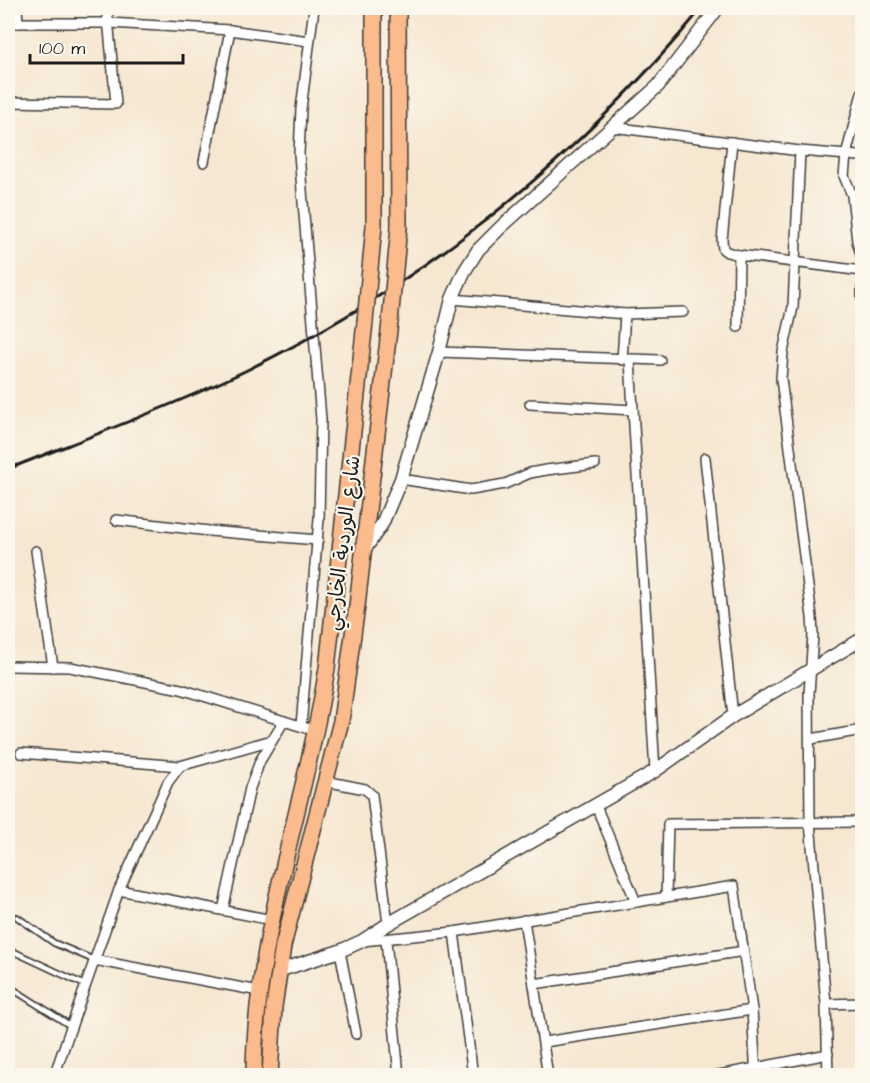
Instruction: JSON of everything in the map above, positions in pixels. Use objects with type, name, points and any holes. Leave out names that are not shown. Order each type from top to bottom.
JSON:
[{"type":"main road","name":"شارع الوردية الخارجي","points":[[254,1076],[259,991],[272,920],[309,760],[309,728],[320,712],[341,550],[374,226],[374,8]]},
{"type":"main road","name":"شارع الوردية الخارجي","points":[[270,1076],[272,1026],[278,971],[288,923],[341,721],[351,658],[399,227],[398,8]]},
{"type":"main road","points":[[320,712],[321,726],[326,729],[331,729],[341,721]]},
{"type":"main road","points":[[309,760],[321,756],[325,761],[326,777]]},
{"type":"street","points":[[17,8],[18,23]]},
{"type":"street","points":[[8,102],[116,104],[107,8]]},
{"type":"street","points":[[8,666],[70,667],[181,689],[309,728],[321,419],[299,154],[301,109],[314,8]]},
{"type":"street","points":[[363,552],[382,524],[402,478],[452,299],[478,250],[658,86],[718,8]]},
{"type":"street","points":[[8,23],[109,23],[230,30],[309,41]]},
{"type":"street","points":[[204,162],[230,30]]},
{"type":"street","points":[[862,93],[846,154],[844,176],[855,206],[857,241],[862,258]]},
{"type":"street","points":[[612,127],[800,151],[859,156]]},
{"type":"street","points":[[732,142],[721,245],[727,252],[862,271]]},
{"type":"street","points":[[800,151],[791,319],[783,352],[781,379],[812,617],[810,822],[826,1004],[828,1076]]},
{"type":"street","points":[[738,327],[739,255]]},
{"type":"street","points":[[862,288],[862,299]]},
{"type":"street","points":[[452,299],[626,314],[683,312]]},
{"type":"street","points":[[626,314],[626,360],[633,410],[655,771]]},
{"type":"street","points":[[439,352],[660,360]]},
{"type":"street","points":[[530,404],[633,410]]},
{"type":"street","points":[[705,458],[733,716]]},
{"type":"street","points":[[402,478],[471,490],[504,484],[530,473],[595,464]]},
{"type":"street","points":[[116,520],[318,540]]},
{"type":"street","points":[[36,551],[53,667]]},
{"type":"street","points":[[278,971],[340,951],[362,941],[655,771],[733,716],[862,639]]},
{"type":"street","points":[[223,910],[250,788],[260,761],[284,721]]},
{"type":"street","points":[[811,739],[862,730]]},
{"type":"street","points":[[21,753],[180,766],[272,740]]},
{"type":"street","points":[[54,1076],[118,890],[159,799],[180,766]]},
{"type":"street","points":[[326,777],[365,789],[372,795],[388,924]]},
{"type":"street","points":[[596,806],[636,902]]},
{"type":"street","points":[[666,897],[668,824],[862,822]]},
{"type":"street","points":[[362,941],[454,932],[734,886],[752,1010],[756,1072]]},
{"type":"street","points":[[118,890],[272,920]]},
{"type":"street","points":[[524,920],[548,1076]]},
{"type":"street","points":[[454,932],[473,1076]]},
{"type":"street","points":[[386,940],[399,1076]]},
{"type":"street","points":[[340,951],[356,1034]]},
{"type":"street","points":[[534,984],[744,951]]},
{"type":"street","points":[[94,960],[259,991]]},
{"type":"street","points":[[826,1004],[862,1003]]},
{"type":"street","points":[[544,1042],[752,1010]]},
{"type":"street","points":[[714,1076],[756,1072],[828,1054]]},
{"type":"lane","points":[[17,917],[54,943],[94,960]]},
{"type":"lane","points":[[8,949],[86,985]]},
{"type":"lane","points":[[8,986],[71,1026]]},
{"type":"railway","points":[[8,469],[226,380],[294,346],[360,308],[424,266],[485,221],[543,172],[652,66],[702,8]]}]
